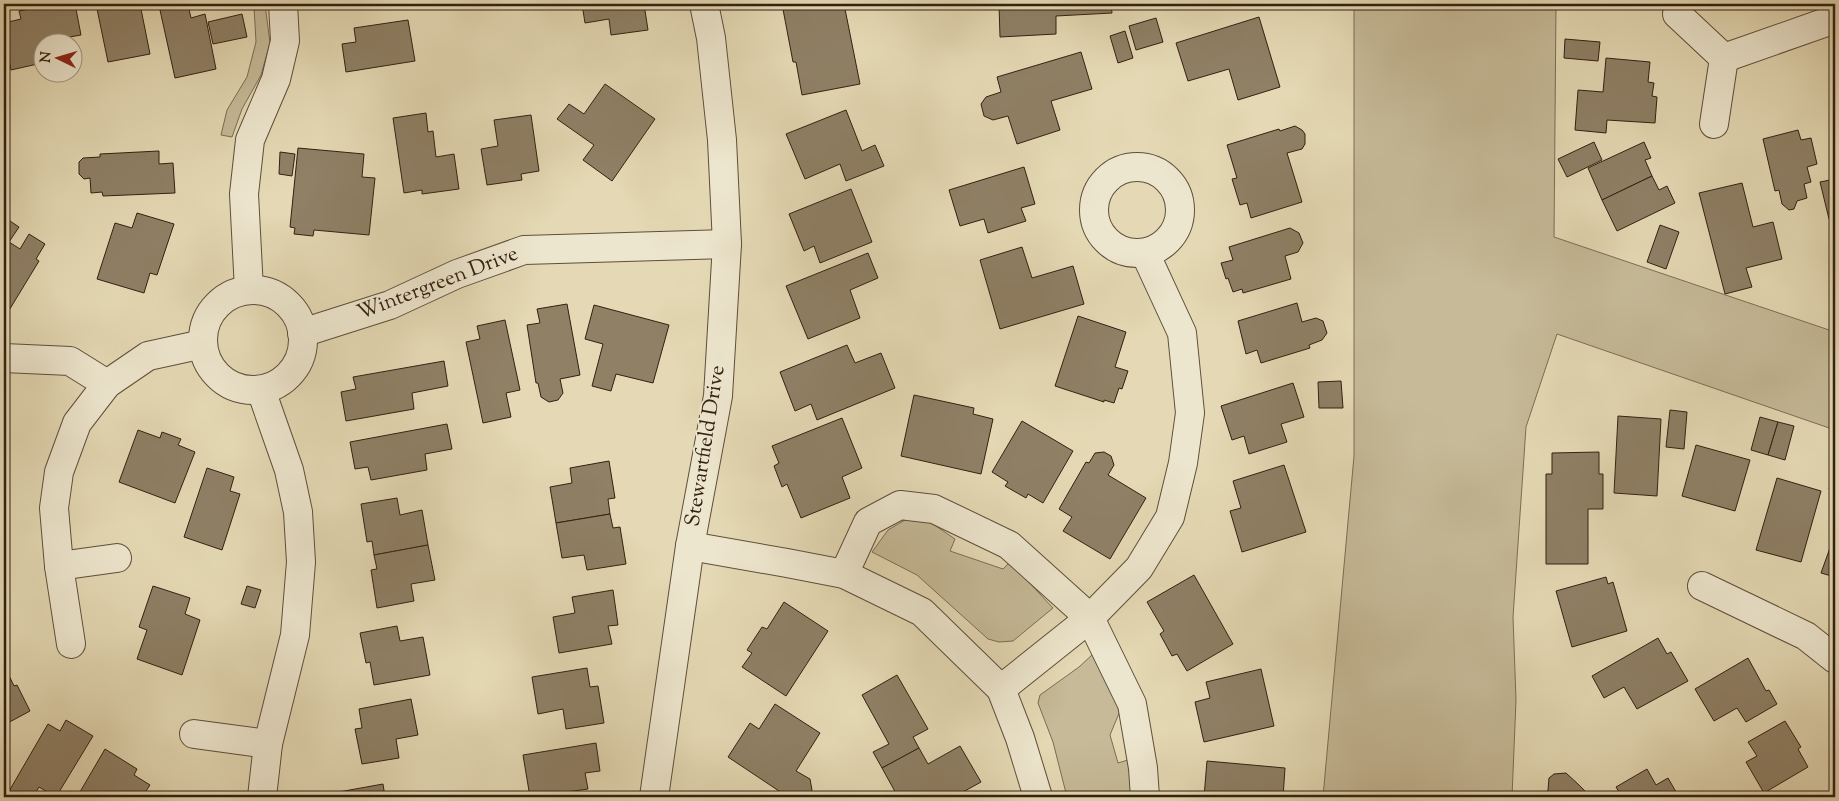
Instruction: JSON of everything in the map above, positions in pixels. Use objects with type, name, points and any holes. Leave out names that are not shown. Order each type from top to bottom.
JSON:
[{"type":"street","points":[[249,290],[244,194],[250,140],[276,79],[285,41],[283,4]]},
{"type":"street","name":"Stewartfield Drive","points":[[654,797],[690,546],[718,396],[726,244],[722,140],[711,38],[704,4]]},
{"type":"street","points":[[1677,14],[1724,58]]},
{"type":"street","points":[[1724,58],[1835,19]]},
{"type":"street","points":[[1714,124],[1724,58]]},
{"type":"street","name":"Wintergreen Drive","points":[[302,333],[390,306],[457,274],[524,250],[726,244]]},
{"type":"street","points":[[1001,689],[1090,618],[1139,568],[1170,518],[1183,463],[1190,413],[1182,333],[1145,252]]},
{"type":"street","points":[[249,290],[268,292],[284,301],[297,315],[302,333],[302,353],[293,370],[279,383],[261,390],[241,389],[222,380],[208,364],[203,344],[204,325],[214,308],[230,295],[249,290]]},
{"type":"street","points":[[71,644],[59,566],[54,508],[59,472],[77,423],[107,384],[148,356],[203,344]]},
{"type":"street","points":[[4,358],[70,361],[107,384]]},
{"type":"street","points":[[261,390],[289,470],[298,512],[301,562],[295,635],[268,744],[262,797]]},
{"type":"street","points":[[844,574],[868,522],[900,505],[934,509],[1009,545],[1090,618],[1132,704],[1143,768],[1145,797]]},
{"type":"street","points":[[690,546],[787,562],[844,574],[922,612],[1001,689],[1020,738],[1038,797]]},
{"type":"street","points":[[59,566],[117,558]]},
{"type":"street","points":[[1702,586],[1806,636],[1835,659]]},
{"type":"street","points":[[194,734],[268,744]]},
{"type":"shaded area","points":[[259,4],[265,4],[270,43],[261,75],[242,109],[232,137],[221,135],[227,110],[247,77],[256,42],[254,7]]},
{"type":"shaded area","points":[[1354,4],[1556,4],[1554,237],[1835,332],[1835,430],[1557,334],[1526,427],[1513,617],[1516,700],[1512,797],[1323,797],[1354,456]]},
{"type":"shaded area","points":[[905,520],[930,522],[955,539],[950,551],[1003,569],[1010,562],[1053,608],[1013,641],[999,642],[988,639],[917,575],[872,552],[888,530]]},
{"type":"shaded area","points":[[1093,654],[1120,711],[1110,735],[1118,763],[1131,759],[1134,797],[1067,797],[1053,742],[1038,703],[1040,695],[1079,667]]},
{"type":"building","points":[[54,4],[75,4],[80,32],[32,32],[32,65],[11,70],[4,35],[4,23],[21,19],[19,11]]},
{"type":"building","points":[[96,4],[140,4],[150,54],[108,62]]},
{"type":"building","points":[[352,4],[377,4],[353,8]]},
{"type":"building","points":[[582,4],[644,4],[648,30],[611,35],[609,19],[585,23]]},
{"type":"building","points":[[782,4],[844,4],[860,84],[802,95],[796,62],[793,62]]},
{"type":"building","points":[[999,4],[1111,4],[1112,13],[1056,16],[1056,34],[1000,37]]},
{"type":"building","points":[[188,5],[191,18],[205,14],[216,69],[175,78],[160,10]]},
{"type":"building","points":[[242,14],[247,37],[213,44],[208,22]]},
{"type":"building","points":[[1259,17],[1280,87],[1238,100],[1229,69],[1188,81],[1176,43]]},
{"type":"building","points":[[1156,18],[1163,42],[1136,50],[1129,26]]},
{"type":"building","points":[[408,20],[415,61],[346,72],[342,44],[356,42],[354,28]]},
{"type":"building","points":[[1125,31],[1133,58],[1118,63],[1110,36]]},
{"type":"building","points":[[1565,39],[1600,42],[1598,61],[1564,58]]},
{"type":"building","points":[[1081,52],[1092,89],[1051,101],[1060,130],[1017,144],[1008,116],[993,120],[984,116],[981,104],[986,97],[1001,92],[997,77]]},
{"type":"building","points":[[1606,58],[1650,62],[1648,82],[1654,83],[1652,96],[1657,97],[1655,123],[1607,120],[1606,133],[1575,130],[1578,90],[1603,92]]},
{"type":"building","points":[[605,84],[655,119],[612,181],[583,160],[594,145],[557,119],[569,104],[584,114]]},
{"type":"building","points":[[846,110],[862,151],[875,145],[884,166],[846,181],[840,164],[805,179],[786,134]]},
{"type":"building","points":[[426,113],[428,132],[433,131],[436,157],[454,154],[459,189],[422,194],[422,190],[404,193],[393,118]]},
{"type":"building","points":[[531,115],[539,171],[521,174],[522,180],[487,185],[481,149],[498,146],[494,120]]},
{"type":"building","points":[[1295,126],[1305,134],[1305,144],[1302,149],[1287,153],[1302,202],[1251,218],[1247,203],[1240,205],[1232,179],[1237,178],[1227,145]]},
{"type":"building","points":[[1798,130],[1801,140],[1811,138],[1817,164],[1807,167],[1811,182],[1804,184],[1807,198],[1797,201],[1794,209],[1789,210],[1782,204],[1779,190],[1775,191],[1763,139]]},
{"type":"building","points":[[1594,142],[1602,160],[1567,177],[1558,159]]},
{"type":"building","points":[[1644,142],[1651,158],[1645,160],[1652,176],[1602,200],[1588,168]]},
{"type":"building","points":[[298,148],[364,154],[362,177],[375,178],[369,235],[314,230],[313,236],[294,234],[295,228],[290,227]]},
{"type":"building","points":[[159,151],[159,164],[173,163],[175,193],[103,196],[102,192],[91,193],[90,178],[84,179],[79,174],[79,162],[83,158],[100,157],[100,154]]},
{"type":"building","points":[[280,152],[295,154],[292,176],[279,174]]},
{"type":"building","points":[[1024,167],[1035,204],[1021,208],[1026,221],[988,233],[984,219],[960,226],[949,190]]},
{"type":"building","points":[[1652,176],[1659,190],[1667,186],[1675,203],[1617,231],[1602,200]]},
{"type":"building","points":[[1835,179],[1835,217],[1829,219],[1820,182]]},
{"type":"building","points":[[1742,183],[1753,227],[1773,222],[1782,259],[1746,268],[1752,287],[1725,294],[1699,193]]},
{"type":"building","points":[[851,189],[872,242],[820,263],[814,246],[804,251],[789,214]]},
{"type":"building","points":[[137,213],[174,224],[157,275],[150,273],[144,293],[97,279],[115,223],[132,228]]},
{"type":"building","points":[[4,217],[19,227],[9,242],[20,249],[29,234],[45,244],[36,259],[39,261],[8,312],[4,310]]},
{"type":"building","points":[[1660,225],[1679,232],[1666,269],[1647,262]]},
{"type":"building","points":[[1290,228],[1299,233],[1303,243],[1298,252],[1285,256],[1291,279],[1243,293],[1242,289],[1233,292],[1221,263],[1233,260],[1229,247]]},
{"type":"building","points":[[1022,247],[1032,278],[1073,266],[1084,304],[1000,329],[980,260]]},
{"type":"building","points":[[868,253],[878,278],[850,290],[860,318],[808,339],[786,286]]},
{"type":"building","points":[[1297,303],[1302,322],[1316,318],[1323,321],[1327,333],[1322,340],[1309,345],[1310,348],[1261,363],[1257,350],[1246,354],[1238,321]]},
{"type":"building","points":[[567,304],[580,375],[560,379],[563,393],[558,400],[549,402],[541,397],[538,383],[536,383],[527,325],[540,323],[537,309]]},
{"type":"building","points":[[594,305],[669,325],[653,383],[616,374],[611,391],[592,386],[603,344],[585,339]]},
{"type":"building","points":[[1078,316],[1126,332],[1115,367],[1128,371],[1122,389],[1119,388],[1114,403],[1104,400],[1104,402],[1055,386]]},
{"type":"building","points":[[505,320],[520,390],[506,393],[511,417],[483,423],[466,342],[480,339],[477,326]]},
{"type":"building","points":[[847,345],[855,363],[881,353],[895,388],[817,420],[811,404],[795,411],[780,372]]},
{"type":"building","points":[[444,361],[448,386],[412,393],[414,409],[346,421],[341,392],[356,389],[353,377]]},
{"type":"building","points":[[1341,381],[1343,408],[1319,408],[1318,382]]},
{"type":"building","points":[[1293,383],[1304,417],[1281,424],[1287,442],[1249,454],[1244,436],[1232,440],[1221,406]]},
{"type":"building","points":[[4,384],[8,384],[8,413],[4,413]]},
{"type":"building","points":[[914,395],[974,408],[973,414],[993,419],[981,474],[901,456]]},
{"type":"building","points":[[1670,410],[1687,412],[1684,449],[1666,447]]},
{"type":"building","points":[[1618,416],[1661,419],[1657,496],[1614,493]]},
{"type":"building","points":[[1760,417],[1778,422],[1768,455],[1751,450]]},
{"type":"building","points":[[842,418],[862,468],[842,477],[850,498],[801,518],[787,484],[782,487],[774,466],[779,463],[772,446]]},
{"type":"building","points":[[1022,421],[1073,451],[1043,503],[1028,494],[1026,498],[1005,486],[1008,482],[992,472]]},
{"type":"building","points":[[1778,422],[1794,426],[1785,460],[1768,455]]},
{"type":"building","points":[[447,424],[452,449],[425,454],[427,470],[371,480],[368,467],[355,469],[350,442]]},
{"type":"building","points":[[138,430],[160,438],[162,432],[181,439],[178,445],[195,452],[175,503],[119,482]]},
{"type":"building","points":[[1696,445],[1750,460],[1735,511],[1682,496]]},
{"type":"building","points":[[1104,452],[1111,456],[1114,465],[1108,475],[1146,498],[1110,559],[1063,531],[1072,517],[1059,509],[1086,462],[1089,463],[1095,453]]},
{"type":"building","points":[[1599,452],[1599,474],[1603,474],[1603,509],[1588,509],[1588,564],[1546,564],[1546,474],[1552,474],[1552,453]]},
{"type":"building","points":[[609,461],[615,498],[608,499],[610,514],[556,523],[550,487],[572,483],[570,468]]},
{"type":"building","points":[[1284,465],[1306,532],[1242,552],[1230,511],[1241,508],[1233,481]]},
{"type":"building","points":[[207,468],[234,477],[230,491],[240,494],[222,550],[184,537]]},
{"type":"building","points":[[1835,472],[1835,491],[1829,489]]},
{"type":"building","points":[[1777,478],[1821,491],[1801,562],[1756,550]]},
{"type":"building","points":[[397,498],[400,515],[422,510],[428,545],[374,555],[372,541],[367,542],[361,504]]},
{"type":"building","points":[[610,514],[613,528],[620,527],[626,564],[587,570],[584,555],[562,558],[556,523]]},
{"type":"building","points":[[1835,534],[1835,577],[1821,573]]},
{"type":"building","points":[[428,545],[435,580],[411,584],[414,601],[377,608],[371,570],[377,569],[374,555]]},
{"type":"building","points":[[1194,575],[1233,644],[1187,671],[1177,654],[1172,656],[1160,634],[1164,631],[1147,602]]},
{"type":"building","points":[[1606,577],[1608,584],[1613,582],[1627,631],[1572,647],[1556,591]]},
{"type":"building","points":[[153,586],[190,598],[185,614],[200,620],[182,675],[137,659],[147,630],[139,627]]},
{"type":"building","points":[[247,586],[261,590],[255,608],[241,604]]},
{"type":"building","points":[[613,590],[618,625],[608,626],[612,644],[559,653],[553,617],[575,613],[572,597]]},
{"type":"building","points":[[784,602],[828,631],[786,696],[742,667],[752,653],[747,650],[762,627],[767,629]]},
{"type":"building","points":[[397,626],[400,641],[423,637],[430,675],[374,685],[370,662],[366,663],[360,633]]},
{"type":"building","points":[[1658,638],[1667,654],[1671,652],[1688,681],[1637,709],[1624,687],[1604,698],[1592,676]]},
{"type":"building","points":[[1748,658],[1766,691],[1769,690],[1777,704],[1746,722],[1737,708],[1714,721],[1695,689]]},
{"type":"building","points":[[4,665],[14,686],[17,685],[30,711],[4,725]]},
{"type":"building","points":[[587,668],[590,687],[598,686],[604,723],[566,729],[563,709],[538,714],[532,677]]},
{"type":"building","points":[[1261,669],[1274,726],[1204,742],[1195,702],[1210,698],[1206,682]]},
{"type":"building","points":[[897,675],[928,729],[913,737],[919,748],[882,768],[873,752],[889,744],[862,695]]},
{"type":"building","points":[[411,699],[418,735],[396,739],[399,758],[362,764],[355,729],[362,728],[359,709]]},
{"type":"building","points":[[775,704],[820,733],[796,771],[810,779],[812,790],[808,797],[792,797],[783,791],[782,793],[728,757],[750,723],[759,729]]},
{"type":"building","points":[[66,720],[93,736],[56,797],[39,787],[33,797],[15,797],[8,793],[48,724],[60,731]]},
{"type":"building","points":[[1785,721],[1801,747],[1798,749],[1808,767],[1764,793],[1746,762],[1757,756],[1748,742]]},
{"type":"building","points":[[596,743],[600,771],[585,773],[588,789],[530,797],[523,755]]},
{"type":"building","points":[[960,746],[981,782],[954,797],[898,797],[882,768],[919,748],[928,764]]},
{"type":"building","points":[[105,749],[137,769],[134,775],[150,785],[142,797],[77,797]]},
{"type":"building","points":[[1207,761],[1285,768],[1283,797],[1204,797]]},
{"type":"building","points":[[1647,769],[1656,785],[1668,778],[1679,797],[1622,797],[1616,787]]},
{"type":"building","points":[[1566,773],[1591,797],[1542,797],[1548,790],[1549,778],[1554,774]]},
{"type":"building","points":[[383,784],[385,797],[322,797],[322,795]]}]
